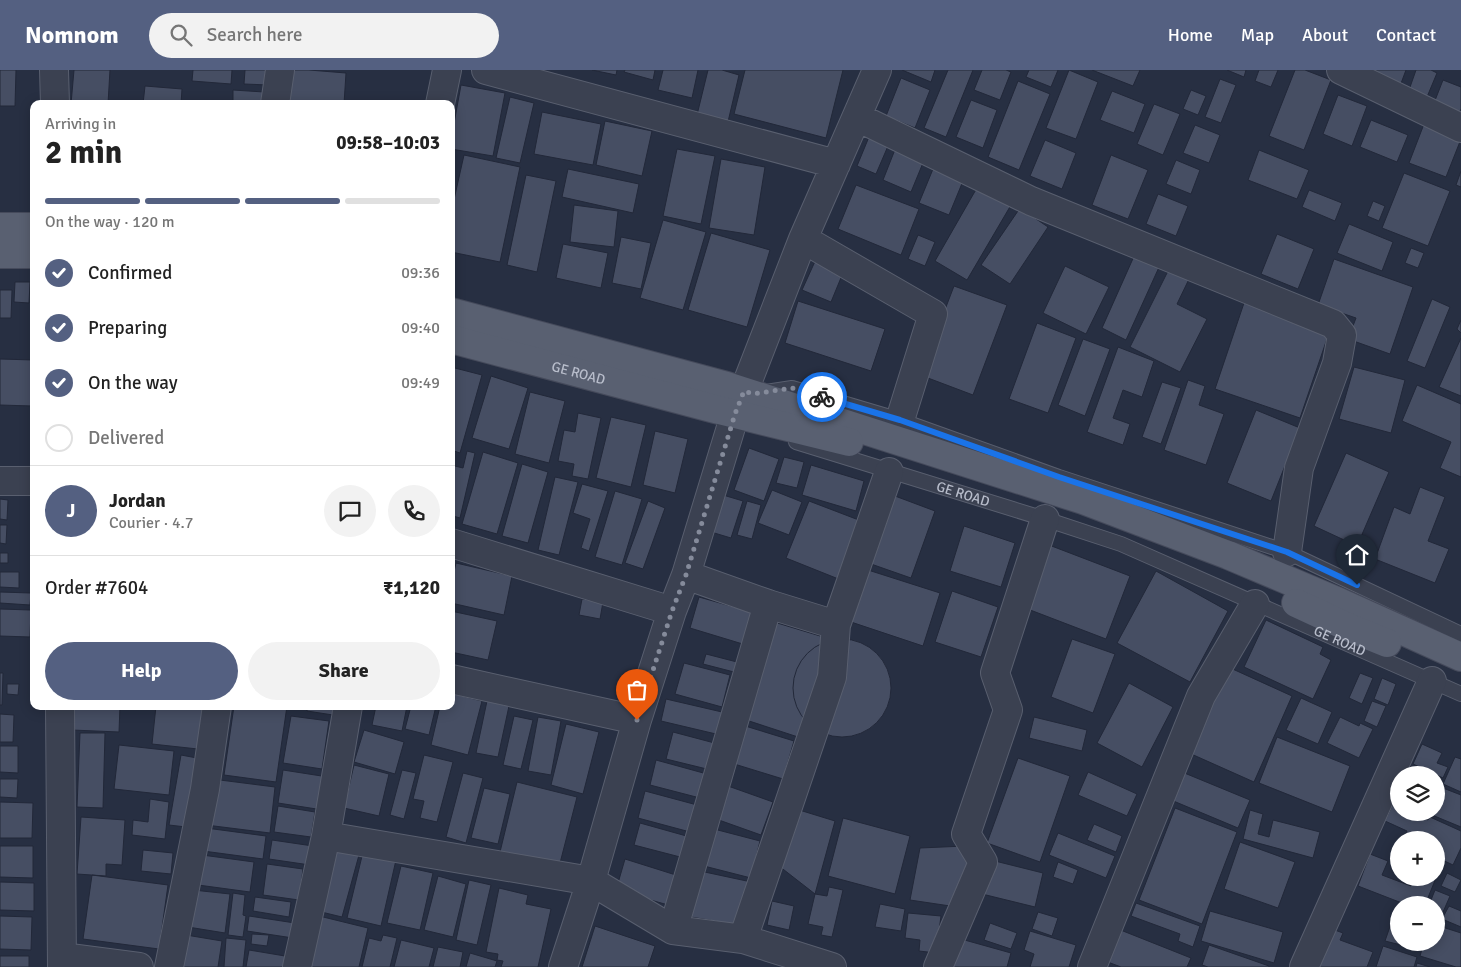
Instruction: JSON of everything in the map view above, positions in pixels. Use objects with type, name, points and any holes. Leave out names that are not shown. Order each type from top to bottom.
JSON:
[{"type":"main road","points":[[0,227],[30,227]]},
{"type":"main road","points":[[0,254],[30,254]]},
{"type":"main road","name":"GE ROAD","points":[[455,313],[744,399]]},
{"type":"main road","name":"GE ROAD","points":[[455,340],[744,399]]},
{"type":"main road","points":[[744,399],[1083,500],[1237,559],[1461,656]]},
{"type":"main road","points":[[744,399],[864,446],[1037,502],[1212,566],[1350,628],[1461,672]]},
{"type":"street","points":[[54,70],[55,100]]},
{"type":"street","points":[[276,100],[280,70]]},
{"type":"street","points":[[441,100],[447,70]]},
{"type":"street","points":[[486,70],[836,164]]},
{"type":"street","points":[[563,967],[591,881],[637,720],[744,399],[803,239],[877,70]]},
{"type":"street","points":[[1343,71],[1461,128]]},
{"type":"street","points":[[857,117],[1031,201],[1334,324],[1342,335],[1337,363],[1298,468],[1287,552]]},
{"type":"street","points":[[803,239],[933,314],[900,420]]},
{"type":"street","points":[[743,939],[832,676],[836,625],[889,472]]},
{"type":"street","points":[[0,481],[30,481]]},
{"type":"street","points":[[938,967],[983,862],[966,834],[1008,710],[995,673],[1045,519]]},
{"type":"street","points":[[455,544],[672,611]]},
{"type":"street","points":[[686,575],[768,604],[836,625]]},
{"type":"street","points":[[673,930],[768,604]]},
{"type":"street","points":[[1092,967],[1201,696],[1255,604]]},
{"type":"street","points":[[455,679],[637,720]]},
{"type":"street","points":[[1304,967],[1432,681]]},
{"type":"street","points":[[60,710],[62,962],[139,967]]},
{"type":"street","points":[[169,967],[205,789],[217,710]]},
{"type":"street","points":[[297,967],[326,836],[347,710]]},
{"type":"street","points":[[326,836],[591,881],[673,930],[743,939],[832,967]]},
{"type":"lane","name":"GE ROAD","points":[[1461,634],[1287,552],[1068,480],[900,420],[792,388],[744,399],[763,431],[1121,544],[1461,694]]},
{"type":"building","points":[[0,70],[16,70],[15,106],[0,106]]},
{"type":"building","points":[[74,70],[110,70],[108,100],[71,100]]},
{"type":"building","points":[[193,70],[232,70],[231,84],[192,81]]},
{"type":"building","points":[[245,70],[270,70],[269,85],[244,84]]},
{"type":"building","points":[[290,70],[346,73],[344,100],[287,100]]},
{"type":"building","points":[[592,70],[617,70],[616,75]]},
{"type":"building","points":[[625,70],[655,70],[653,80],[624,72]]},
{"type":"building","points":[[663,70],[698,70],[692,98],[658,90]]},
{"type":"building","points":[[708,70],[722,70],[739,75],[727,126],[696,119]]},
{"type":"building","points":[[745,70],[843,70],[826,138],[734,114]]},
{"type":"building","points":[[902,70],[935,70],[931,82]]},
{"type":"building","points":[[948,70],[973,70],[946,137],[924,128]]},
{"type":"building","points":[[982,70],[1006,70],[1011,72],[1000,100],[974,90]]},
{"type":"building","points":[[1029,70],[1058,70],[1051,87],[1026,77]]},
{"type":"building","points":[[1069,70],[1098,82],[1076,139],[1046,128]]},
{"type":"building","points":[[1092,70],[1140,70],[1133,86]]},
{"type":"building","points":[[1227,70],[1246,70],[1244,77]]},
{"type":"building","points":[[1259,70],[1278,70],[1271,87],[1255,81]]},
{"type":"building","points":[[1295,70],[1305,70],[1331,80],[1304,150],[1269,136]]},
{"type":"building","points":[[1360,70],[1406,70],[1400,86]]},
{"type":"building","points":[[1416,70],[1431,70],[1437,73],[1427,97],[1409,90]]},
{"type":"building","points":[[901,78],[930,90],[915,128],[886,116]]},
{"type":"building","points":[[1220,79],[1236,85],[1221,123],[1205,117]]},
{"type":"building","points":[[1443,80],[1461,87],[1461,109],[1459,113],[1434,103]]},
{"type":"building","points":[[1018,81],[1050,94],[1019,170],[988,157]]},
{"type":"building","points":[[461,85],[505,93],[493,156],[455,150],[455,118]]},
{"type":"building","points":[[145,86],[182,89],[181,100],[143,100]]},
{"type":"building","points":[[233,90],[264,92],[263,100],[233,100]]},
{"type":"building","points":[[1191,90],[1206,96],[1198,115],[1183,109]]},
{"type":"building","points":[[1112,91],[1145,104],[1134,133],[1100,120]]},
{"type":"building","points":[[1338,95],[1367,106],[1352,146],[1323,134]]},
{"type":"building","points":[[510,97],[534,103],[520,163],[496,158]]},
{"type":"building","points":[[971,100],[997,110],[983,148],[956,137]]},
{"type":"building","points":[[1154,104],[1180,114],[1163,155],[1137,144]]},
{"type":"building","points":[[542,112],[601,124],[593,165],[534,154]]},
{"type":"building","points":[[1371,120],[1408,135],[1397,162],[1360,147]]},
{"type":"building","points":[[605,121],[652,131],[642,176],[596,165]]},
{"type":"building","points":[[1424,124],[1461,139],[1446,177],[1409,163]]},
{"type":"building","points":[[1195,125],[1220,135],[1209,163],[1183,153]]},
{"type":"building","points":[[871,132],[891,139],[876,174],[857,166]]},
{"type":"building","points":[[1045,140],[1076,153],[1062,189],[1030,176]]},
{"type":"building","points":[[896,147],[925,158],[911,192],[883,180]]},
{"type":"building","points":[[677,149],[715,156],[701,224],[663,216]]},
{"type":"building","points":[[1259,150],[1309,170],[1297,199],[1248,180]]},
{"type":"building","points":[[464,155],[520,167],[500,262],[455,253],[455,195]]},
{"type":"building","points":[[1111,155],[1148,170],[1128,219],[1092,205]]},
{"type":"building","points":[[721,159],[765,167],[754,235],[709,228]]},
{"type":"building","points":[[1176,160],[1200,170],[1191,194],[1166,184]]},
{"type":"building","points":[[568,169],[639,184],[633,213],[562,197]]},
{"type":"building","points":[[933,169],[963,181],[949,215],[919,203]]},
{"type":"building","points":[[1461,171],[1461,187],[1456,185]]},
{"type":"building","points":[[1404,173],[1450,191],[1428,246],[1382,228]]},
{"type":"building","points":[[526,175],[556,181],[537,272],[507,265]]},
{"type":"building","points":[[856,185],[919,209],[901,255],[838,229]]},
{"type":"building","points":[[978,186],[1011,205],[967,280],[935,261]]},
{"type":"building","points":[[1309,190],[1342,203],[1335,221],[1302,207]]},
{"type":"building","points":[[1158,194],[1188,206],[1176,236],[1146,224]]},
{"type":"building","points":[[1373,201],[1385,206],[1379,221],[1367,216]]},
{"type":"building","points":[[574,205],[618,211],[614,247],[570,242]]},
{"type":"building","points":[[1020,208],[1048,227],[1010,284],[981,265]]},
{"type":"building","points":[[663,220],[706,232],[683,310],[640,298]]},
{"type":"building","points":[[1349,224],[1393,242],[1382,271],[1337,253]]},
{"type":"building","points":[[711,233],[770,250],[747,327],[688,310]]},
{"type":"building","points":[[1277,234],[1314,249],[1298,289],[1261,274]]},
{"type":"building","points":[[918,235],[935,242],[925,266],[908,259]]},
{"type":"building","points":[[621,237],[651,243],[641,289],[612,283]]},
{"type":"building","points":[[563,244],[608,253],[601,288],[556,278]]},
{"type":"building","points":[[1411,248],[1424,253],[1418,268],[1405,263]]},
{"type":"building","points":[[1135,254],[1160,265],[1126,340],[1102,328]]},
{"type":"building","points":[[817,257],[845,268],[831,302],[802,290]]},
{"type":"building","points":[[1334,259],[1413,287],[1390,354],[1348,339],[1356,318],[1318,305]]},
{"type":"building","points":[[1065,266],[1109,287],[1086,334],[1043,313]]},
{"type":"building","points":[[1170,267],[1190,277],[1177,304],[1207,319],[1180,372],[1130,347]]},
{"type":"building","points":[[15,282],[30,282],[29,303],[14,302]]},
{"type":"building","points":[[954,286],[1007,305],[973,395],[920,375]]},
{"type":"building","points":[[0,290],[12,290],[11,318],[0,318]]},
{"type":"building","points":[[1432,299],[1450,307],[1425,368],[1407,361]]},
{"type":"building","points":[[1245,300],[1330,330],[1300,418],[1215,389]]},
{"type":"building","points":[[798,301],[885,329],[871,371],[785,343]]},
{"type":"building","points":[[1461,320],[1461,333],[1457,329]]},
{"type":"building","points":[[1037,323],[1076,338],[1048,413],[1009,399]]},
{"type":"building","points":[[1461,338],[1461,396],[1439,387]]},
{"type":"building","points":[[1083,339],[1110,349],[1085,416],[1058,405]]},
{"type":"building","points":[[1118,347],[1154,361],[1142,397],[1123,390],[1113,418],[1130,424],[1123,445],[1087,432]]},
{"type":"building","points":[[0,359],[30,360],[30,406],[0,405]]},
{"type":"building","points":[[1354,367],[1405,380],[1391,433],[1339,419]]},
{"type":"building","points":[[455,368],[482,375],[460,453],[455,451]]},
{"type":"building","points":[[491,376],[528,388],[509,449],[472,438]]},
{"type":"building","points":[[1188,380],[1205,386],[1199,405],[1224,414],[1206,465],[1164,450]]},
{"type":"building","points":[[1162,382],[1181,388],[1161,444],[1142,437]]},
{"type":"building","points":[[1417,385],[1461,404],[1461,477],[1440,468],[1451,442],[1402,421]]},
{"type":"building","points":[[530,392],[565,401],[549,463],[515,454]]},
{"type":"building","points":[[1256,410],[1300,428],[1271,501],[1227,483]]},
{"type":"building","points":[[578,413],[601,418],[588,479],[572,476],[574,464],[558,461],[564,430],[575,432]]},
{"type":"building","points":[[611,417],[646,425],[631,487],[596,478]]},
{"type":"building","points":[[655,431],[688,439],[675,493],[643,485]]},
{"type":"building","points":[[749,448],[779,459],[764,501],[734,490]]},
{"type":"building","points":[[467,451],[475,453],[460,518],[455,517],[455,466],[463,468]]},
{"type":"building","points":[[483,452],[518,463],[497,534],[462,524]]},
{"type":"building","points":[[1346,453],[1389,472],[1357,546],[1314,526]]},
{"type":"building","points":[[784,457],[804,462],[797,488],[776,483]]},
{"type":"building","points":[[522,464],[548,472],[528,543],[502,536]]},
{"type":"building","points":[[811,465],[864,481],[856,511],[802,495]]},
{"type":"building","points":[[555,477],[578,482],[559,555],[538,550]]},
{"type":"building","points":[[582,484],[608,491],[589,551],[581,548],[590,519],[573,513]]},
{"type":"building","points":[[1420,487],[1445,497],[1428,541],[1449,549],[1435,583],[1375,559],[1394,507],[1410,514]]},
{"type":"building","points":[[772,490],[802,502],[789,535],[758,523]]},
{"type":"building","points":[[615,491],[642,499],[622,565],[595,557]]},
{"type":"building","points":[[723,495],[743,501],[731,538],[711,532]]},
{"type":"building","points":[[895,496],[935,511],[911,578],[871,564]]},
{"type":"building","points":[[0,499],[8,500],[7,520],[0,519]]},
{"type":"building","points":[[648,501],[665,508],[643,569],[625,563]]},
{"type":"building","points":[[747,501],[761,505],[752,539],[737,535]]},
{"type":"building","points":[[809,501],[864,522],[841,580],[786,558]]},
{"type":"building","points":[[0,525],[7,525],[6,544],[0,543]]},
{"type":"building","points":[[964,526],[1015,543],[1001,587],[950,571]]},
{"type":"building","points":[[1049,545],[1130,576],[1106,639],[1025,608]]},
{"type":"building","points":[[0,553],[8,553],[8,563],[0,563]]},
{"type":"building","points":[[456,563],[512,576],[504,615],[455,604]]},
{"type":"building","points":[[868,570],[940,593],[923,646],[851,622]]},
{"type":"building","points":[[1156,571],[1228,611],[1190,682],[1117,643]]},
{"type":"building","points":[[0,572],[19,572],[19,588],[0,587]]},
{"type":"building","points":[[952,591],[998,607],[981,657],[935,642]]},
{"type":"building","points":[[0,592],[30,593],[30,605],[0,603]]},
{"type":"building","points":[[699,597],[755,613],[746,645],[690,628]]},
{"type":"building","points":[[582,599],[603,602],[600,619],[579,615]]},
{"type":"building","points":[[0,609],[30,610],[30,637],[0,636]]},
{"type":"building","points":[[455,612],[497,621],[488,660],[455,653]]},
{"type":"building","points":[[1266,620],[1323,647],[1320,654],[1331,660],[1313,699],[1244,667]]},
{"type":"building","points":[[774,622],[830,639],[798,737],[743,719]]},
{"type":"building","points":[[842,639],[861,643],[877,653],[887,669],[891,688],[887,707],[877,723],[861,733],[842,737],[823,733],[807,723],[797,707],[793,688],[797,669],[807,653],[823,643]]},
{"type":"building","points":[[1072,639],[1115,654],[1093,713],[1051,697]]},
{"type":"building","points":[[706,654],[737,662],[734,672],[703,664]]},
{"type":"building","points":[[684,663],[730,675],[722,707],[675,694]]},
{"type":"building","points":[[1226,666],[1292,696],[1254,782],[1189,753]]},
{"type":"building","points":[[0,673],[3,673],[2,705],[0,705]]},
{"type":"building","points":[[1360,673],[1373,678],[1362,704],[1349,698]]},
{"type":"building","points":[[1382,678],[1396,684],[1388,705],[1374,699]]},
{"type":"building","points":[[1129,683],[1173,707],[1142,767],[1097,743]]},
{"type":"building","points":[[7,684],[19,684],[18,695],[7,694]]},
{"type":"building","points":[[455,694],[482,701],[468,755],[431,745],[439,710],[455,710]]},
{"type":"building","points":[[1301,698],[1332,712],[1318,744],[1286,730]]},
{"type":"building","points":[[666,699],[722,712],[716,734],[661,721]]},
{"type":"building","points":[[487,701],[509,706],[498,757],[476,753]]},
{"type":"building","points":[[1372,701],[1386,706],[1377,727],[1364,721]]},
{"type":"building","points":[[73,710],[120,710],[119,732],[72,730]]},
{"type":"building","points":[[156,710],[212,710],[207,750],[152,744]]},
{"type":"building","points":[[233,710],[286,710],[276,782],[224,775]]},
{"type":"building","points":[[307,710],[334,710],[333,715]]},
{"type":"building","points":[[375,710],[406,710],[402,731],[372,725]]},
{"type":"building","points":[[410,710],[435,710],[429,735],[405,729]]},
{"type":"building","points":[[0,714],[14,715],[13,742],[0,742]]},
{"type":"building","points":[[291,716],[329,721],[322,769],[283,763]]},
{"type":"building","points":[[514,716],[533,720],[521,769],[503,765]]},
{"type":"building","points":[[538,717],[561,721],[551,775],[528,771]]},
{"type":"building","points":[[1034,717],[1087,730],[1082,751],[1029,738]]},
{"type":"building","points":[[1340,717],[1359,726],[1360,723],[1373,729],[1359,758],[1327,743]]},
{"type":"building","points":[[566,724],[599,732],[583,794],[551,785]]},
{"type":"building","points":[[742,725],[794,741],[783,779],[731,763]]},
{"type":"building","points":[[364,730],[404,742],[395,774],[354,762]]},
{"type":"building","points":[[673,732],[722,745],[715,771],[666,759]]},
{"type":"building","points":[[80,733],[105,733],[103,808],[77,807]]},
{"type":"building","points":[[1277,737],[1350,766],[1332,812],[1259,783]]},
{"type":"building","points":[[1422,744],[1442,753],[1437,763],[1448,767],[1445,774],[1445,766],[1417,766],[1413,764]]},
{"type":"building","points":[[119,745],[174,751],[169,795],[114,789]]},
{"type":"building","points":[[0,746],[18,746],[18,773],[0,772]]},
{"type":"building","points":[[181,755],[197,758],[186,827],[169,825]]},
{"type":"building","points":[[424,755],[453,762],[437,822],[420,818],[424,801],[413,799]]},
{"type":"building","points":[[1455,757],[1461,759],[1461,792],[1445,785],[1445,780]]},
{"type":"building","points":[[1018,758],[1070,776],[1040,862],[987,843]]},
{"type":"building","points":[[656,760],[707,774],[700,798],[650,785]]},
{"type":"building","points":[[354,765],[389,774],[379,816],[344,808]]},
{"type":"building","points":[[283,770],[328,777],[323,810],[278,803]]},
{"type":"building","points":[[402,770],[416,773],[404,819],[390,815]]},
{"type":"building","points":[[1088,772],[1137,794],[1127,816],[1078,795]]},
{"type":"building","points":[[1182,772],[1250,800],[1238,828],[1171,800]]},
{"type":"building","points":[[463,773],[483,778],[466,843],[446,837]]},
{"type":"building","points":[[0,779],[18,779],[17,798],[0,797]]},
{"type":"building","points":[[212,779],[275,787],[270,833],[206,825]]},
{"type":"building","points":[[517,782],[577,797],[559,867],[500,852]]},
{"type":"building","points":[[728,786],[773,802],[761,835],[716,819]]},
{"type":"building","points":[[484,788],[510,794],[498,844],[471,838]]},
{"type":"building","points":[[1445,789],[1461,795],[1461,827],[1445,820]]},
{"type":"building","points":[[645,791],[712,809],[705,836],[638,818]]},
{"type":"building","points":[[150,799],[169,802],[165,839],[132,835],[133,820],[148,822]]},
{"type":"building","points":[[0,802],[33,803],[32,838],[0,838]]},
{"type":"building","points":[[278,806],[315,812],[311,837],[274,832]]},
{"type":"building","points":[[1175,808],[1237,832],[1202,924],[1139,900]]},
{"type":"building","points":[[796,809],[835,821],[815,894],[779,866]]},
{"type":"building","points":[[1250,810],[1263,814],[1258,834],[1269,837],[1273,820],[1320,832],[1313,858],[1243,839]]},
{"type":"building","points":[[1390,810],[1390,821],[1439,821],[1461,831],[1461,848],[1453,865],[1445,861],[1445,831],[1407,831],[1385,821]]},
{"type":"building","points":[[81,817],[125,820],[122,865],[106,864],[106,876],[77,874]]},
{"type":"building","points":[[843,818],[910,836],[895,894],[828,876]]},
{"type":"building","points":[[640,823],[690,837],[684,858],[634,845]]},
{"type":"building","points":[[1094,824],[1122,836],[1116,852],[1087,840]]},
{"type":"building","points":[[206,828],[266,836],[263,859],[203,851]]},
{"type":"building","points":[[714,829],[760,841],[751,878],[704,866]]},
{"type":"building","points":[[1058,833],[1115,856],[1106,878],[1049,855]]},
{"type":"building","points":[[272,840],[313,846],[310,865],[269,859]]},
{"type":"building","points":[[1240,842],[1295,862],[1278,908],[1224,889]]},
{"type":"building","points":[[0,846],[33,846],[33,878],[0,877]]},
{"type":"building","points":[[325,846],[359,855],[342,917],[309,909]]},
{"type":"building","points":[[965,846],[974,884],[957,907],[910,900],[920,848]]},
{"type":"building","points":[[143,850],[173,853],[171,874],[141,871]]},
{"type":"building","points":[[363,852],[396,860],[381,926],[347,918]]},
{"type":"building","points":[[1370,854],[1388,861],[1382,875],[1390,878],[1390,886],[1433,886],[1429,896],[1390,896],[1390,898],[1358,886]]},
{"type":"building","points":[[202,855],[254,862],[250,892],[198,885]]},
{"type":"building","points":[[625,859],[679,876],[682,909],[616,890]]},
{"type":"building","points":[[991,860],[1043,873],[1035,907],[982,894]]},
{"type":"building","points":[[1058,862],[1078,870],[1073,884],[1053,877]]},
{"type":"building","points":[[267,864],[303,869],[299,900],[263,895]]},
{"type":"building","points":[[401,866],[433,873],[420,930],[387,923]]},
{"type":"building","points":[[700,871],[756,883],[738,925],[685,916]]},
{"type":"building","points":[[1447,873],[1461,880],[1455,892],[1441,886],[1445,886]]},
{"type":"building","points":[[92,875],[168,885],[159,949],[83,939]]},
{"type":"building","points":[[438,876],[466,884],[453,937],[424,930]]},
{"type":"building","points":[[469,880],[491,885],[477,945],[456,940]]},
{"type":"building","points":[[0,882],[34,883],[34,911],[0,910]]},
{"type":"building","points":[[829,887],[843,890],[832,937],[821,935],[823,927],[808,924],[815,894],[827,896]]},
{"type":"building","points":[[499,888],[528,895],[526,904],[551,909],[538,967],[501,967],[503,961],[497,960],[498,954],[486,952]]},
{"type":"building","points":[[193,890],[230,894],[225,933],[188,927]]},
{"type":"building","points":[[1435,890],[1450,896],[1445,908],[1445,896],[1433,896]]},
{"type":"building","points":[[233,893],[245,895],[243,915],[246,916],[243,937],[228,935]]},
{"type":"building","points":[[255,897],[291,902],[289,917],[253,911]]},
{"type":"building","points":[[772,901],[794,906],[789,930],[767,925]]},
{"type":"building","points":[[1136,903],[1200,926],[1193,947],[1178,941],[1180,934],[1131,916]]},
{"type":"building","points":[[880,904],[905,909],[901,931],[875,927]]},
{"type":"building","points":[[1449,906],[1461,911],[1461,927],[1445,920],[1445,913]]},
{"type":"building","points":[[1210,911],[1283,932],[1274,963],[1201,941]]},
{"type":"building","points":[[1038,912],[1058,918],[1052,936],[1032,929]]},
{"type":"building","points":[[908,913],[941,916],[936,953],[919,951],[920,940],[905,938]]},
{"type":"building","points":[[315,915],[368,928],[359,967],[302,967]]},
{"type":"building","points":[[0,916],[32,917],[31,950],[0,949]]},
{"type":"building","points":[[249,916],[295,923],[293,938],[247,931]]},
{"type":"building","points":[[990,923],[1017,933],[1011,949],[984,940]]},
{"type":"building","points":[[595,926],[655,946],[648,967],[582,967]]},
{"type":"building","points":[[1390,926],[1390,942],[1385,941]]},
{"type":"building","points":[[1445,928],[1461,933],[1461,967],[1420,956],[1421,951],[1445,951]]},
{"type":"building","points":[[1118,929],[1191,958],[1187,967],[1121,967],[1105,961]]},
{"type":"building","points":[[1332,929],[1343,933],[1340,940],[1373,952],[1367,967],[1318,967]]},
{"type":"building","points":[[1030,931],[1076,945],[1069,967],[1030,967],[1034,954],[1024,950]]},
{"type":"building","points":[[252,934],[269,935],[267,946],[251,944]]},
{"type":"building","points":[[186,935],[222,941],[218,967],[181,967]]},
{"type":"building","points":[[383,935],[397,938],[390,967],[362,967],[369,938],[381,941]]},
{"type":"building","points":[[226,938],[246,940],[243,967],[224,967]]},
{"type":"building","points":[[961,939],[1011,953],[1007,967],[953,967]]},
{"type":"building","points":[[401,940],[434,948],[429,967],[394,967]]},
{"type":"building","points":[[1209,945],[1269,967],[1208,967],[1202,965]]},
{"type":"building","points":[[1383,946],[1390,948],[1390,951],[1398,951],[1417,957],[1414,967],[1376,967]]},
{"type":"building","points":[[438,947],[463,952],[460,967],[433,967]]},
{"type":"building","points":[[249,950],[291,957],[290,967],[246,967]]},
{"type":"building","points":[[470,953],[497,961],[495,967],[466,967]]},
{"type":"building","points":[[0,956],[29,956],[29,967],[0,967]]},
{"type":"building","points":[[1417,963],[1430,967],[1416,967]]},
{"type":"way so far","points":[[637,720],[672,611],[686,575],[735,414],[744,391],[753,394],[792,388],[822,397]]},
{"type":"route","points":[[822,397],[900,420],[1059,477],[1287,552],[1357,585]]}]
